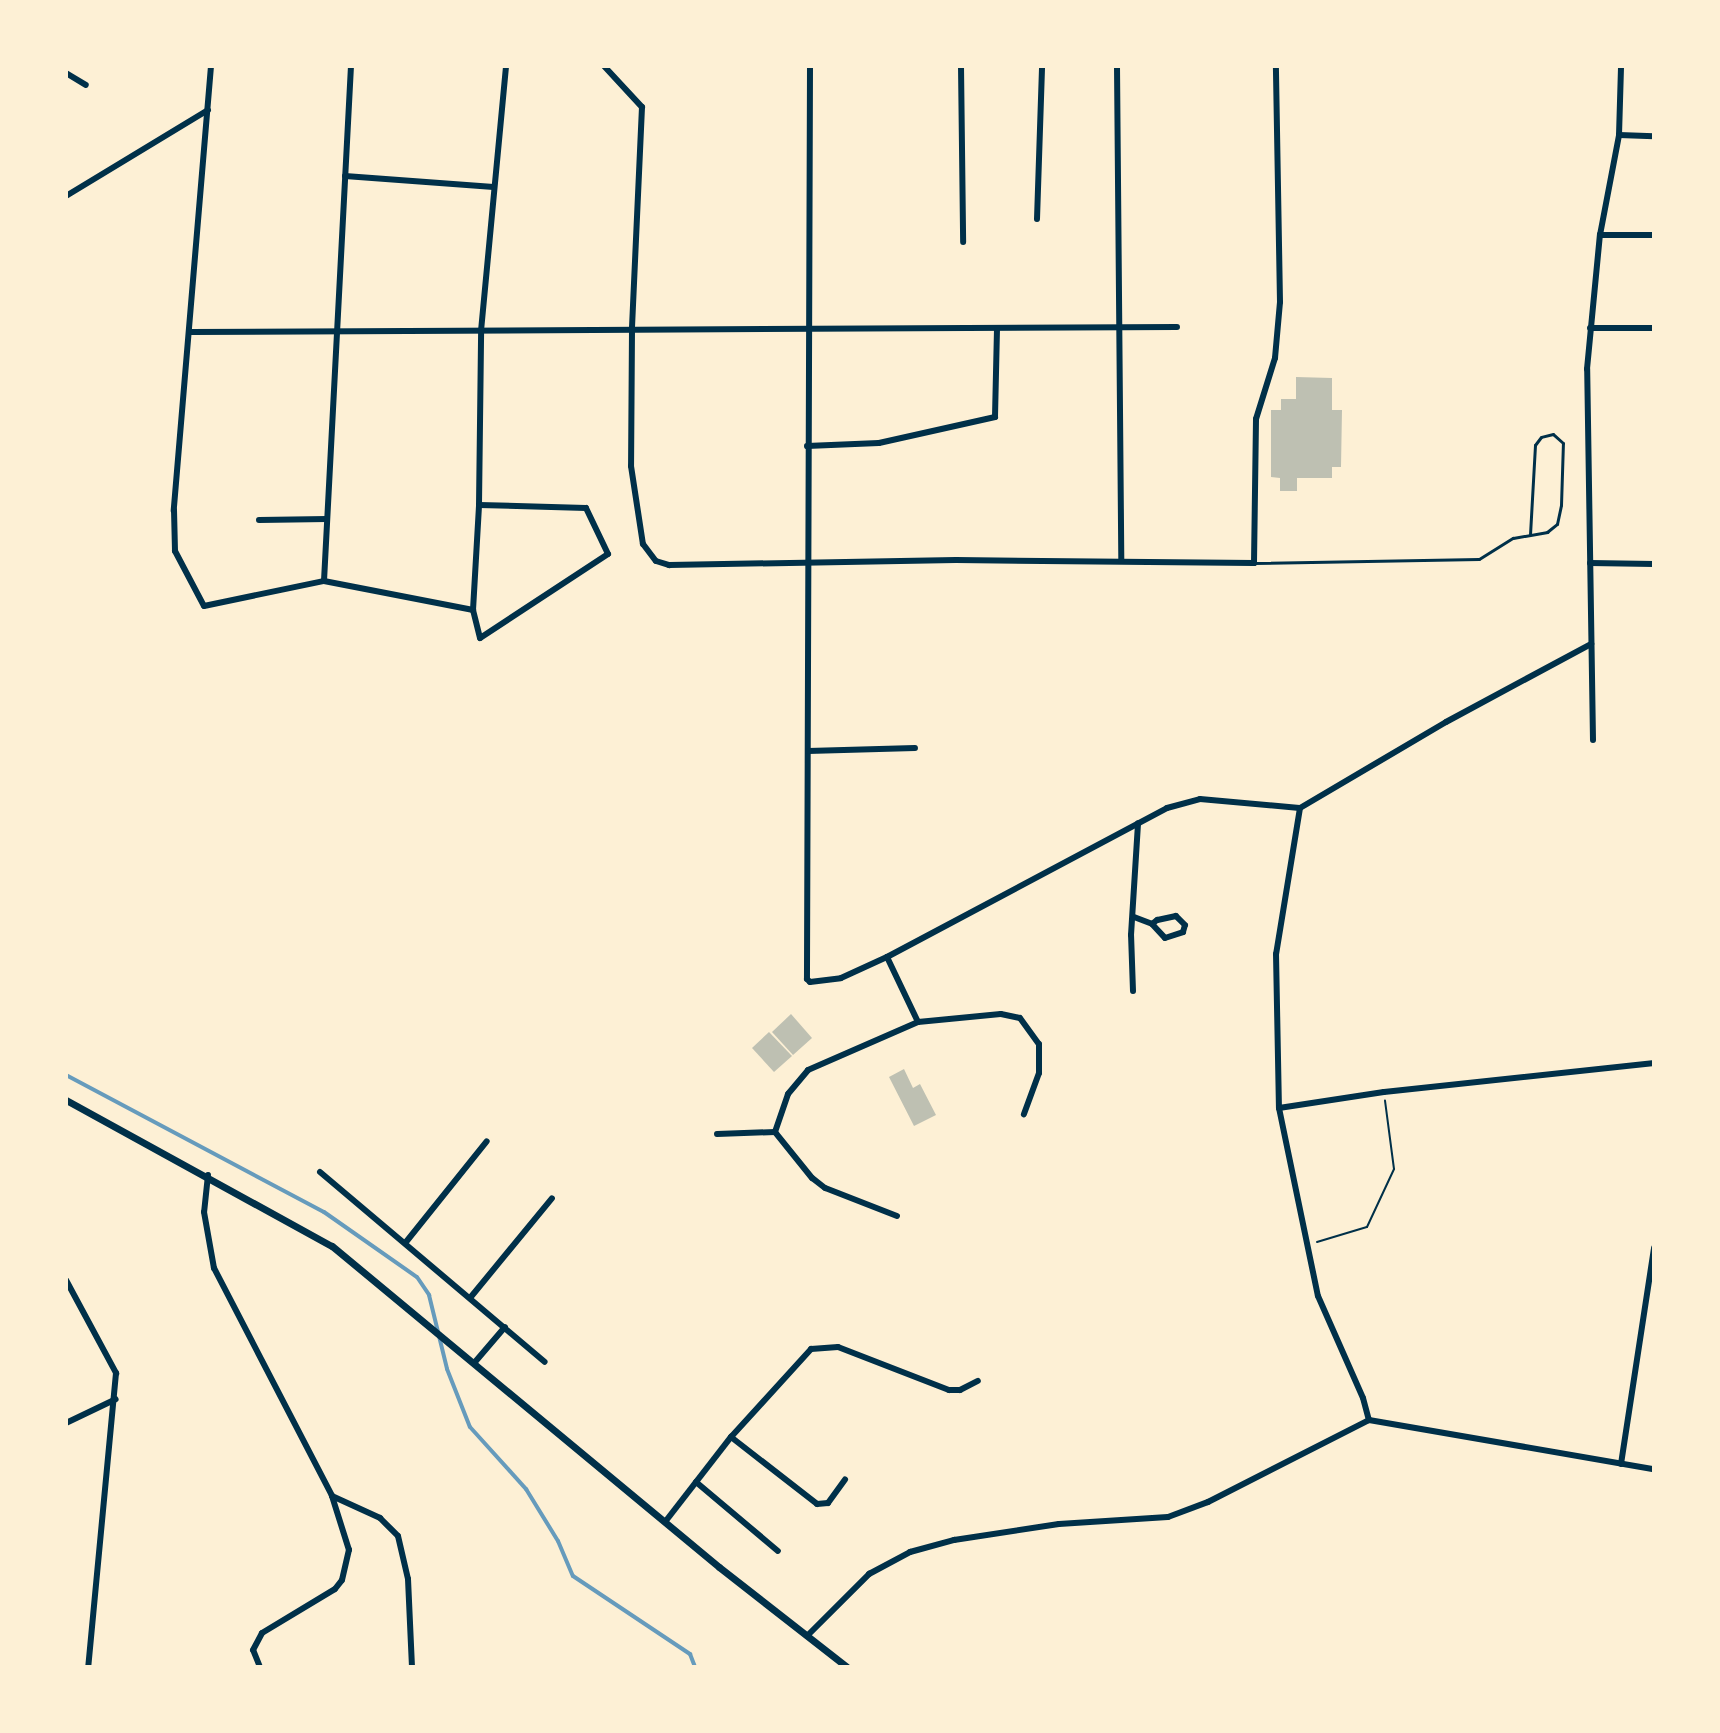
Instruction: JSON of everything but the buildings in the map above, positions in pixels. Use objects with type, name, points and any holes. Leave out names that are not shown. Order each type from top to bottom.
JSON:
[{"type":"street","points":[[211,66],[174,510],[175,551],[204,606],[324,581],[473,610]]},
{"type":"street","points":[[324,581],[351,66]]},
{"type":"street","points":[[479,505],[586,508],[608,554],[480,638],[473,610],[479,505],[481,331],[506,66]]},
{"type":"street","points":[[604,66],[642,107],[632,330],[631,466],[641,529],[648,552],[656,561],[669,565],[1121,561],[1254,563],[1256,419],[1275,358],[1280,302],[1276,66]]},
{"type":"street","points":[[810,66],[807,979],[815,983],[841,978],[887,957],[1167,808],[1200,799],[1300,808],[1446,722],[1591,644]]},
{"type":"street","points":[[961,66],[963,242]]},
{"type":"street","points":[[1037,219],[1042,66]]},
{"type":"street","points":[[1117,66],[1121,561]]},
{"type":"street","points":[[1593,740],[1590,328],[1600,235],[1619,135],[1621,66]]},
{"type":"street","points":[[66,73],[86,85]]},
{"type":"street","points":[[66,196],[208,110]]},
{"type":"street","points":[[1619,135],[1654,136]]},
{"type":"street","points":[[345,176],[494,187]]},
{"type":"street","points":[[1600,235],[1654,235]]},
{"type":"street","points":[[191,332],[1177,327]]},
{"type":"street","points":[[807,446],[879,443],[995,417],[997,328]]},
{"type":"street","points":[[1590,328],[1654,328]]},
{"type":"street","points":[[259,520],[327,519]]},
{"type":"street","points":[[1590,563],[1654,564]]},
{"type":"street","points":[[808,751],[915,748]]},
{"type":"street","points":[[1300,808],[1276,954],[1279,1108],[1324,1316],[1363,1398],[1369,1420]]},
{"type":"street","points":[[1133,991],[1138,823]]},
{"type":"street","points":[[1134,917],[1152,924],[1165,938],[1183,932],[1185,925],[1176,916],[1152,924]]},
{"type":"street","points":[[887,957],[918,1022]]},
{"type":"street","points":[[775,1132],[788,1094],[808,1070],[825,1059],[918,1022],[982,1013],[1020,1018],[1039,1044],[1040,1061],[1033,1095],[1024,1114]]},
{"type":"street","points":[[1279,1108],[1384,1092],[1654,1063]]},
{"type":"street","points":[[66,1100],[208,1175],[332,1246],[665,1522],[847,1667]]},
{"type":"street","points":[[717,1134],[775,1132]]},
{"type":"street","points":[[775,1132],[812,1178],[825,1188],[897,1216]]},
{"type":"street","points":[[406,1242],[487,1141]]},
{"type":"street","points":[[320,1172],[545,1362]]},
{"type":"street","points":[[208,1175],[204,1212],[214,1268],[332,1496],[349,1550],[342,1580],[335,1589],[262,1633],[253,1650],[260,1667]]},
{"type":"street","points":[[470,1298],[552,1198]]},
{"type":"street","points":[[1621,1464],[1654,1248]]},
{"type":"street","points":[[66,1280],[114,1366],[116,1399],[88,1667]]},
{"type":"street","points":[[475,1362],[505,1327]]},
{"type":"street","points":[[665,1522],[799,1357],[822,1346],[838,1347],[949,1390],[960,1390],[978,1381]]},
{"type":"street","points":[[66,1423],[116,1399]]},
{"type":"street","points":[[807,1636],[869,1574],[910,1552],[954,1540],[1059,1524],[1168,1517],[1208,1502],[1369,1420],[1654,1469]]},
{"type":"street","points":[[731,1437],[817,1504],[826,1504],[845,1480]]},
{"type":"street","points":[[696,1482],[778,1551]]},
{"type":"street","points":[[332,1496],[380,1518],[398,1536],[408,1579],[412,1667]]},
{"type":"lane","points":[[1254,563],[1479,559],[1513,538],[1530,534],[1553,528],[1560,515],[1563,443],[1553,434],[1541,437],[1535,445],[1530,534]]},
{"type":"path","points":[[1308,1244],[1367,1227],[1394,1169],[1384,1092]]},
{"type":"waterway","points":[[66,1075],[324,1212],[417,1277],[429,1295],[447,1369],[470,1427],[526,1489],[558,1541],[573,1576],[690,1654],[695,1667]]}]
